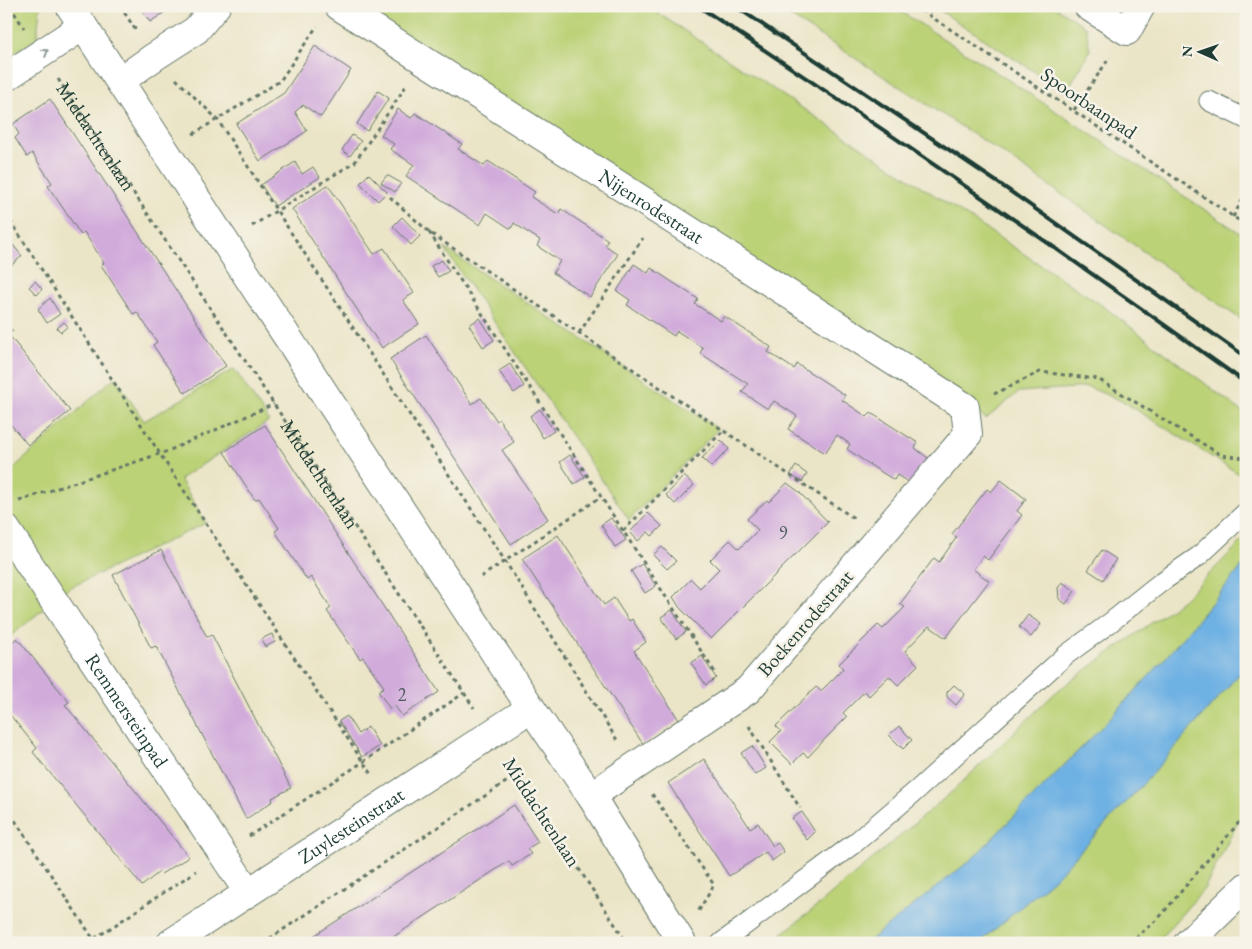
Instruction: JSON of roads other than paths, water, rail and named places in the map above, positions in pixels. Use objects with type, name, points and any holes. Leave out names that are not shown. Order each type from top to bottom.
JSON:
[{"type":"street","points":[[120,81],[196,30],[216,6]]},
{"type":"street","points":[[1088,6],[1127,31],[1141,6]]},
{"type":"street","name":"Nijenrodestraat","points":[[329,15],[424,60],[966,412]]},
{"type":"street","points":[[6,77],[42,54],[77,16],[455,594],[591,796],[682,942]]},
{"type":"street","name":"Boekenrodestraat","points":[[591,796],[748,690],[968,434],[966,412]]},
{"type":"street","name":"Remmersteinpad","points":[[6,529],[248,892]]},
{"type":"street","name":"Zuylesteinstraat","points":[[171,943],[531,708]]},
{"type":"street","points":[[1195,941],[1246,887]]},
{"type":"lane","points":[[1209,101],[1246,119]]},
{"type":"lane","points":[[721,943],[856,842],[917,790],[1066,655],[1198,556],[1246,512]]},
{"type":"water","points":[[1246,562],[1246,666],[1144,783],[1057,876],[979,943],[866,943],[972,859],[1098,731],[1162,662]]},
{"type":"railway","points":[[698,6],[974,192],[1246,383]]},
{"type":"railway","points":[[735,6],[997,182],[1246,357]]}]
